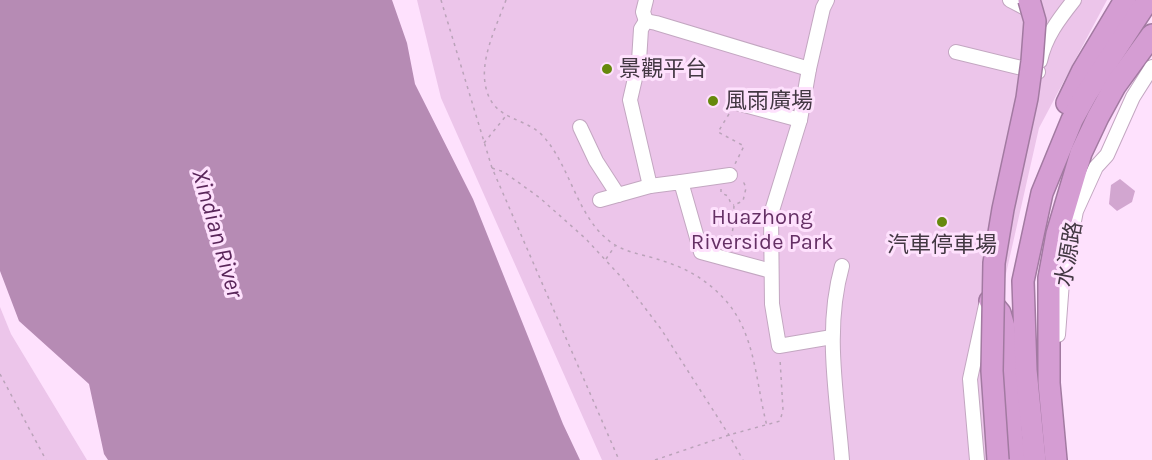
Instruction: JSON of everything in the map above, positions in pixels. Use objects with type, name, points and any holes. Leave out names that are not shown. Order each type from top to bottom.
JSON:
[{"type":"highway","points":[[1029,0],[1045,23],[1038,58],[1038,96]]},
{"type":"highway","points":[[1035,460],[1026,370],[1020,258],[1031,195],[1052,135],[1082,72],[1125,0]]},
{"type":"highway","points":[[1023,281],[1042,193],[1072,120],[1148,0]]},
{"type":"highway","points":[[1048,460],[1043,429],[1036,278],[1053,198],[1085,120],[1152,14]]},
{"type":"highway","points":[[998,460],[992,371],[994,262],[1027,98],[1032,61],[1045,23]]},
{"type":"highway","points":[[1056,460],[1049,383],[1049,278],[1057,234],[1081,153],[1098,117],[1115,86],[1152,35]]},
{"type":"highway","points":[[988,298],[1000,313],[1004,327],[1012,439],[1017,460]]},
{"type":"lane","points":[[646,0],[643,12],[646,21]]},
{"type":"lane","points":[[827,0],[823,8],[809,69],[800,120],[771,214],[771,271],[772,304],[779,346],[832,338]]},
{"type":"lane","points":[[1010,0],[1045,23]]},
{"type":"lane","points":[[976,460],[970,379],[1038,72],[1045,23],[1074,0]]},
{"type":"lane","points":[[646,21],[809,69]]},
{"type":"lane","points":[[646,21],[641,29],[639,61],[630,100],[650,186]]},
{"type":"lane","points":[[956,52],[1038,72]]},
{"type":"lane","name":"水源路","points":[[1065,460],[1060,420],[1057,349],[1062,282],[1076,211],[1096,168],[1107,155],[1133,97],[1152,67]]},
{"type":"lane","points":[[734,102],[800,120]]},
{"type":"lane","points":[[580,126],[596,161],[618,195]]},
{"type":"lane","points":[[681,182],[701,252],[771,271]]},
{"type":"lane","points":[[600,200],[650,186],[681,182],[728,182]]},
{"type":"lane","points":[[842,266],[836,286],[832,338],[833,380],[842,460]]},
{"type":"path","points":[[441,0],[492,168],[619,460]]},
{"type":"path","points":[[506,0],[487,57],[485,71],[488,94],[495,106],[506,116],[531,128],[544,138],[565,168],[592,222],[604,237],[616,245],[687,268],[703,279],[728,303],[749,342],[767,426]]},
{"type":"path","points":[[734,102],[718,132],[744,146],[721,193],[728,196],[729,201],[734,205]]},
{"type":"path","points":[[483,144],[506,116]]},
{"type":"path","points":[[492,168],[504,172],[540,198],[586,239],[623,279],[661,329],[743,460]]},
{"type":"path","points":[[728,182],[745,185],[742,201],[734,205]]},
{"type":"path","points":[[727,259],[733,233],[734,205]]},
{"type":"path","points":[[605,260],[616,245]]},
{"type":"path","points":[[655,460],[729,435],[780,421],[783,410],[779,346]]},
{"type":"path","points":[[0,375],[46,460]]},
{"type":"green space","name":"Huazhong Riverside Park","points":[[417,0],[1107,0],[1039,128],[1005,278],[999,335],[1014,460],[602,460],[441,98]]},
{"type":"green space","points":[[0,307],[11,334],[87,460],[0,460]]},
{"type":"shaded area","points":[[1120,179],[1135,191],[1132,202],[1117,211],[1109,204],[1111,185]]},
{"type":"water","name":"Xindian River","points":[[0,0],[392,0],[407,43],[415,84],[473,199],[563,424],[580,460],[108,460],[104,454],[89,384],[19,321],[0,271]]},
{"type":"place","name":"景觀平台","points":[[607,69]]},
{"type":"place","name":"風雨廣場","points":[[713,101]]},
{"type":"place","name":"汽車停車場","points":[[942,222]]}]
